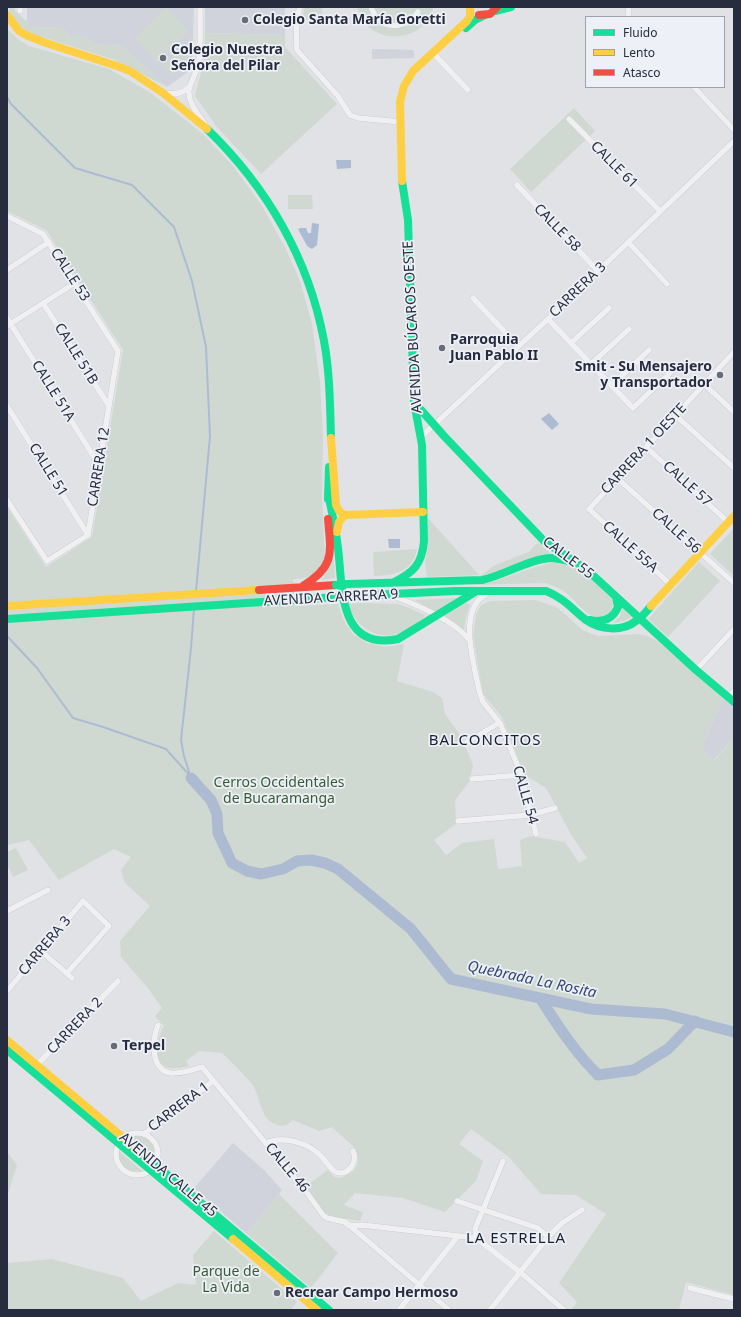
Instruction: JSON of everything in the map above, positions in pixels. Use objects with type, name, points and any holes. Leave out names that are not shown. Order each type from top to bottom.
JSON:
[{"type":"main road","points":[[470,7],[476,14],[485,15]]},
{"type":"main road","points":[[406,82],[413,71],[467,21],[470,16],[470,7]]},
{"type":"main road","points":[[406,82],[416,75],[472,22],[496,9],[510,7]]},
{"type":"main road","points":[[7,15],[19,31],[28,36],[124,68],[163,92],[211,132],[229,151],[252,179],[289,237],[307,277],[320,318],[329,388],[336,505],[339,511],[345,515],[423,512]]},
{"type":"main road","name":"AVENIDA BÚCAROS OESTE","points":[[392,583],[414,570],[421,559],[424,547],[421,437],[414,402],[408,220],[402,187],[401,96],[406,82]]},
{"type":"main road","name":"CALLE 55","points":[[414,402],[545,542],[578,563],[696,670],[732,696]]},
{"type":"main road","points":[[298,588],[316,578],[323,572],[330,560],[331,553],[328,494],[329,470],[332,451]]},
{"type":"main road","points":[[328,494],[337,538],[344,606],[349,619],[357,630],[376,640],[393,640],[403,637],[470,594],[479,591]]},
{"type":"main road","points":[[337,538],[338,524],[345,515]]},
{"type":"main road","points":[[639,619],[731,519]]},
{"type":"main road","name":"AVENIDA CARRERA 9","points":[[7,606],[348,584],[410,583],[488,579],[537,561],[550,558],[578,563]]},
{"type":"main road","name":"AVENIDA CARRERA 9","points":[[7,619],[350,596],[494,590],[533,590],[552,592],[562,598],[580,616],[594,625],[604,629],[625,627],[634,624],[639,619]]},
{"type":"main road","points":[[580,616],[593,621],[610,618],[616,612],[618,607],[616,597]]},
{"type":"main road","name":"AVENIDA CALLE 45","points":[[7,1040],[34,1068]]},
{"type":"main road","name":"AVENIDA CALLE 45","points":[[7,1050],[34,1068],[121,1140],[316,1308],[329,1310]]},
{"type":"street","points":[[163,92],[168,94],[178,94],[182,92],[189,87],[196,73],[199,62],[200,7]]},
{"type":"street","points":[[300,7],[296,21],[297,50],[338,96],[348,112],[352,116],[358,118],[401,122]]},
{"type":"street","points":[[371,7],[375,16],[383,22],[393,25],[402,25],[409,22],[415,18],[418,12]]},
{"type":"street","points":[[436,56],[468,90]]},
{"type":"street","points":[[189,87],[191,101],[211,132]]},
{"type":"street","points":[[695,88],[734,130]]},
{"type":"street","name":"CALLE 61","points":[[569,119],[660,211]]},
{"type":"street","name":"CARRERA 3","points":[[421,437],[548,319],[734,141]]},
{"type":"street","name":"CALLE 58","points":[[517,185],[598,271]]},
{"type":"street","name":"CALLE 53","points":[[7,216],[44,234],[118,351]]},
{"type":"street","points":[[7,270],[49,242]]},
{"type":"street","points":[[628,242],[668,284]]},
{"type":"street","points":[[9,325],[75,283]]},
{"type":"street","points":[[473,298],[518,346]]},
{"type":"street","name":"CALLE 51B","points":[[44,303],[109,406]]},
{"type":"street","points":[[571,343],[609,308]]},
{"type":"street","name":"CALLE 51A","points":[[7,318],[9,325],[99,465]]},
{"type":"street","points":[[548,319],[634,408],[671,372]]},
{"type":"street","points":[[591,364],[629,329]]},
{"type":"street","points":[[612,385],[649,350]]},
{"type":"street","name":"CARRERA 12","points":[[88,535],[118,351]]},
{"type":"street","name":"CARRERA 1 OESTE","points":[[588,509],[733,354]]},
{"type":"street","points":[[704,384],[734,412]]},
{"type":"street","name":"CALLE 51","points":[[7,406],[88,535]]},
{"type":"street","points":[[675,415],[734,468]]},
{"type":"street","name":"CALLE 57","points":[[646,447],[731,519]]},
{"type":"street","name":"CALLE 56","points":[[617,478],[734,583]]},
{"type":"street","points":[[7,500],[47,561],[88,535]]},
{"type":"street","name":"CALLE 55A","points":[[588,509],[671,584]]},
{"type":"street","name":"CALLE 54","points":[[494,590],[482,598],[473,608],[470,620],[470,641],[480,694],[500,723],[521,775],[536,834]]},
{"type":"street","points":[[387,594],[415,604],[459,628],[470,641]]},
{"type":"street","points":[[696,670],[734,629]]},
{"type":"street","points":[[467,742],[500,723]]},
{"type":"street","points":[[472,779],[521,775]]},
{"type":"street","points":[[458,821],[530,815],[555,808]]},
{"type":"street","points":[[7,911],[48,890]]},
{"type":"street","name":"CARRERA 3","points":[[7,991],[83,902],[110,926],[67,973]]},
{"type":"street","points":[[41,951],[72,978]]},
{"type":"street","name":"CARRERA 2","points":[[34,1068],[118,981]]},
{"type":"street","name":"CALLE 46","points":[[158,1025],[155,1032],[154,1046],[155,1059],[161,1068],[168,1072],[178,1073],[202,1067],[306,1190],[323,1215],[327,1218],[345,1222],[449,1310]]},
{"type":"street","name":"CARRERA 1","points":[[144,1134],[214,1081]]},
{"type":"street","points":[[133,1133],[144,1134],[149,1136],[156,1144],[158,1155],[153,1167],[141,1174],[135,1175],[125,1171],[121,1167],[116,1158],[117,1148],[121,1140],[133,1133]]},
{"type":"street","points":[[266,1143],[272,1140],[285,1140],[308,1147],[318,1153],[333,1170],[338,1173],[344,1173],[352,1167],[355,1160],[353,1151]]},
{"type":"street","points":[[476,1238],[475,1229],[503,1161]]},
{"type":"street","points":[[457,1201],[538,1228],[548,1237]]},
{"type":"street","points":[[490,1310],[548,1237],[562,1223],[582,1210]]},
{"type":"street","points":[[350,1226],[362,1225],[476,1238],[520,1272],[564,1310]]},
{"type":"street","points":[[399,1310],[458,1236]]},
{"type":"street","points":[[690,1288],[734,1299]]},
{"type":"shaded area","name":"Colegio Nuestra Señora del Pilar","points":[[27,7],[194,7],[192,69],[167,87],[121,46],[93,44],[87,37],[70,37],[63,28],[33,27],[27,23]]},
{"type":"shaded area","name":"Colegio Santa María Goretti","points":[[205,7],[285,7],[285,35],[205,33]]},
{"type":"shaded area","points":[[372,49],[414,50],[414,58],[372,59]]},
{"type":"shaded area","points":[[723,698],[734,707],[734,738],[713,761],[702,747]]},
{"type":"shaded area","points":[[233,1143],[265,1171],[282,1190],[247,1234],[194,1188]]},
{"type":"green space","points":[[9,7],[15,7],[15,11],[33,27],[63,28],[70,37],[88,37],[93,44],[121,46],[167,87],[115,60],[30,33],[16,22]]},
{"type":"green space","points":[[166,7],[189,31],[157,63],[134,38]]},
{"type":"green space","points":[[305,7],[322,7],[322,20],[301,20]]},
{"type":"green space","points":[[357,7],[433,7],[430,17],[416,30],[408,34],[388,36],[370,28],[365,23]]},
{"type":"green space","name":"Cerros Occidentales de Bucaramanga","points":[[7,29],[29,46],[109,69],[151,93],[203,134],[234,167],[262,206],[285,247],[300,281],[312,324],[320,382],[323,435],[322,497],[325,558],[323,564],[313,575],[293,579],[295,606],[338,604],[343,619],[353,634],[367,643],[386,647],[404,644],[397,681],[433,692],[442,698],[445,714],[461,736],[473,765],[469,782],[455,800],[456,824],[434,840],[446,855],[462,843],[494,839],[498,869],[522,866],[520,840],[531,836],[565,842],[579,863],[587,858],[572,836],[546,788],[525,775],[502,717],[483,694],[473,636],[476,615],[481,605],[491,601],[536,600],[558,608],[584,631],[598,636],[638,634],[647,636],[656,640],[723,698],[702,747],[714,761],[734,738],[734,1295],[686,1282],[679,1310],[571,1310],[577,1302],[559,1283],[606,1214],[576,1195],[541,1194],[509,1157],[471,1129],[459,1144],[483,1161],[476,1181],[445,1212],[403,1198],[355,1193],[344,1205],[363,1212],[360,1221],[329,1216],[319,1207],[306,1186],[328,1170],[334,1177],[341,1178],[353,1171],[357,1166],[358,1157],[355,1148],[332,1127],[319,1131],[293,1120],[282,1126],[271,1122],[261,1107],[252,1084],[222,1053],[199,1051],[186,1061],[189,1066],[180,1068],[170,1068],[164,1066],[160,1062],[157,1044],[164,1026],[155,1016],[162,1008],[147,987],[121,957],[120,941],[150,906],[125,883],[121,870],[131,857],[114,849],[59,880],[29,840],[7,845],[7,507],[46,567],[92,537],[123,350],[46,230],[7,211]]},
{"type":"green space","points":[[205,33],[285,35],[285,47],[337,104],[261,174],[217,127],[195,96],[204,60]]},
{"type":"green space","points":[[182,47],[191,58],[172,76],[162,65]]},
{"type":"green space","points":[[574,108],[595,131],[531,192],[510,169]]},
{"type":"green space","points":[[288,195],[312,195],[313,209],[288,209]]},
{"type":"green space","points":[[428,518],[479,575],[427,577],[425,561],[428,542]]},
{"type":"green space","points":[[734,528],[734,576],[710,554]]},
{"type":"green space","points":[[332,533],[335,578],[322,580],[332,562]]},
{"type":"green space","points":[[538,542],[551,554],[532,558],[493,573],[480,576],[495,565],[529,552]]},
{"type":"green space","points":[[417,549],[415,557],[406,568],[388,575],[374,576],[373,552]]},
{"type":"green space","points":[[557,562],[573,567],[594,581],[612,599],[613,603],[611,612],[604,616],[592,616],[565,592],[545,583],[476,585],[497,580],[536,567]]},
{"type":"green space","points":[[699,562],[720,581],[668,637],[648,619]]},
{"type":"green space","points":[[458,598],[435,612],[415,600]]},
{"type":"green space","points":[[465,602],[470,605],[464,630],[444,616]]},
{"type":"green space","points":[[348,604],[398,604],[426,616],[403,632],[383,635],[368,630],[355,619]]},
{"type":"green space","points":[[622,608],[632,617],[624,621],[613,623],[620,616]]},
{"type":"green space","points":[[16,848],[28,870],[13,877],[7,865],[7,852]]},
{"type":"green space","points":[[139,1135],[151,1142],[154,1148],[154,1156],[131,1136]]},
{"type":"green space","points":[[119,1151],[142,1171],[128,1170],[120,1161]]},
{"type":"green space","points":[[7,1152],[17,1165],[7,1197]]},
{"type":"green space","points":[[279,1194],[338,1253],[311,1288],[247,1234]]},
{"type":"green space","name":"Parque de La Vida","points":[[214,1231],[297,1302],[291,1310],[7,1310],[7,1263],[52,1259],[123,1278],[141,1301],[178,1283],[196,1285],[193,1255]]},
{"type":"water","points":[[336,160],[351,160],[351,168],[337,169]]},
{"type":"water","points":[[312,223],[319,224],[317,245],[312,249],[307,246],[298,229],[306,228],[308,233],[311,233]]},
{"type":"water","points":[[549,413],[559,424],[552,430],[541,419]]},
{"type":"water","points":[[388,539],[400,539],[400,548],[389,548]]},
{"type":"waterway","points":[[7,97],[11,104],[75,168],[132,185],[174,227],[192,281],[206,347],[210,436],[196,591]]},
{"type":"waterway","points":[[191,778],[181,740],[194,608]]},
{"type":"waterway","name":"Quebrada La Rosita","points":[[7,636],[37,668],[73,718],[166,749],[191,777]]},
{"type":"waterway","name":"Quebrada La Rosita","points":[[191,778],[211,800],[217,814],[218,833],[232,863],[247,871],[261,874],[283,869],[297,861],[311,860],[325,863],[338,869],[411,929],[451,979],[591,1009],[665,1014],[734,1032]]},
{"type":"waterway","points":[[540,998],[574,1048],[598,1075],[634,1070],[668,1049],[695,1021]]},
{"type":"traffic: fast","points":[[495,11],[511,7]]},
{"type":"traffic: fast","points":[[466,28],[475,20],[485,15]]},
{"type":"traffic: fast","points":[[207,129],[229,151],[266,200],[282,226],[308,281],[317,311],[326,353],[331,438]]},
{"type":"traffic: fast","points":[[392,583],[406,576],[419,562],[424,541],[422,445],[414,402],[408,220],[402,181]]},
{"type":"traffic: fast","points":[[414,402],[444,436],[545,542],[586,569],[696,670],[734,702]]},
{"type":"traffic: fast","points":[[328,499],[329,467]]},
{"type":"traffic: fast","points":[[328,494],[337,541],[343,598],[347,613],[354,626],[364,635],[378,640],[398,639],[475,592]]},
{"type":"traffic: fast","points":[[348,584],[482,580],[541,559],[553,558],[569,561]]},
{"type":"traffic: fast","points":[[336,585],[348,584]]},
{"type":"traffic: fast","points":[[350,596],[456,591],[546,591],[563,600],[586,620],[604,628],[618,628],[630,625],[640,618],[651,606]]},
{"type":"traffic: fast","points":[[337,597],[350,596]]},
{"type":"traffic: fast","points":[[7,619],[337,597]]},
{"type":"traffic: fast","points":[[590,620],[599,621],[607,619],[613,615],[618,607],[616,597]]},
{"type":"traffic: fast","points":[[7,1050],[233,1239]]},
{"type":"traffic: fast","points":[[144,1155],[329,1310]]},
{"type":"traffic: slow","points":[[402,181],[400,102],[404,86],[413,71],[467,21],[470,16],[470,7]]},
{"type":"traffic: slow","points":[[7,15],[19,31],[28,36],[130,71],[163,93],[207,129]]},
{"type":"traffic: slow","points":[[331,438],[336,505],[339,511],[345,515]]},
{"type":"traffic: slow","points":[[337,532],[339,522],[345,515],[423,512]]},
{"type":"traffic: slow","points":[[651,606],[734,516]]},
{"type":"traffic: slow","points":[[7,606],[259,590]]},
{"type":"traffic: slow","points":[[7,1040],[144,1155]]},
{"type":"traffic: slow","points":[[233,1239],[317,1310]]},
{"type":"traffic: jam","points":[[479,15],[490,14],[497,7]]},
{"type":"traffic: jam","points":[[303,586],[321,572],[329,558],[330,541],[328,519]]},
{"type":"traffic: jam","points":[[259,590],[336,585]]},
{"type":"place","name":"Colegio Santa María Goretti","points":[[245,20]]},
{"type":"place","name":"Colegio Nuestra Señora del Pilar","points":[[163,58]]},
{"type":"place","name":"Parroquia Juan Pablo II","points":[[442,348]]},
{"type":"place","name":"Smit - Su Mensajero y Transportador","points":[[720,375]]},
{"type":"place","name":"Terpel","points":[[114,1046]]},
{"type":"place","name":"Recrear Campo Hermoso","points":[[277,1293]]},
{"type":"district","name":"BALCONCITOS","points":[[485,741]]},
{"type":"district","name":"LA ESTRELLA","points":[[516,1239]]}]
